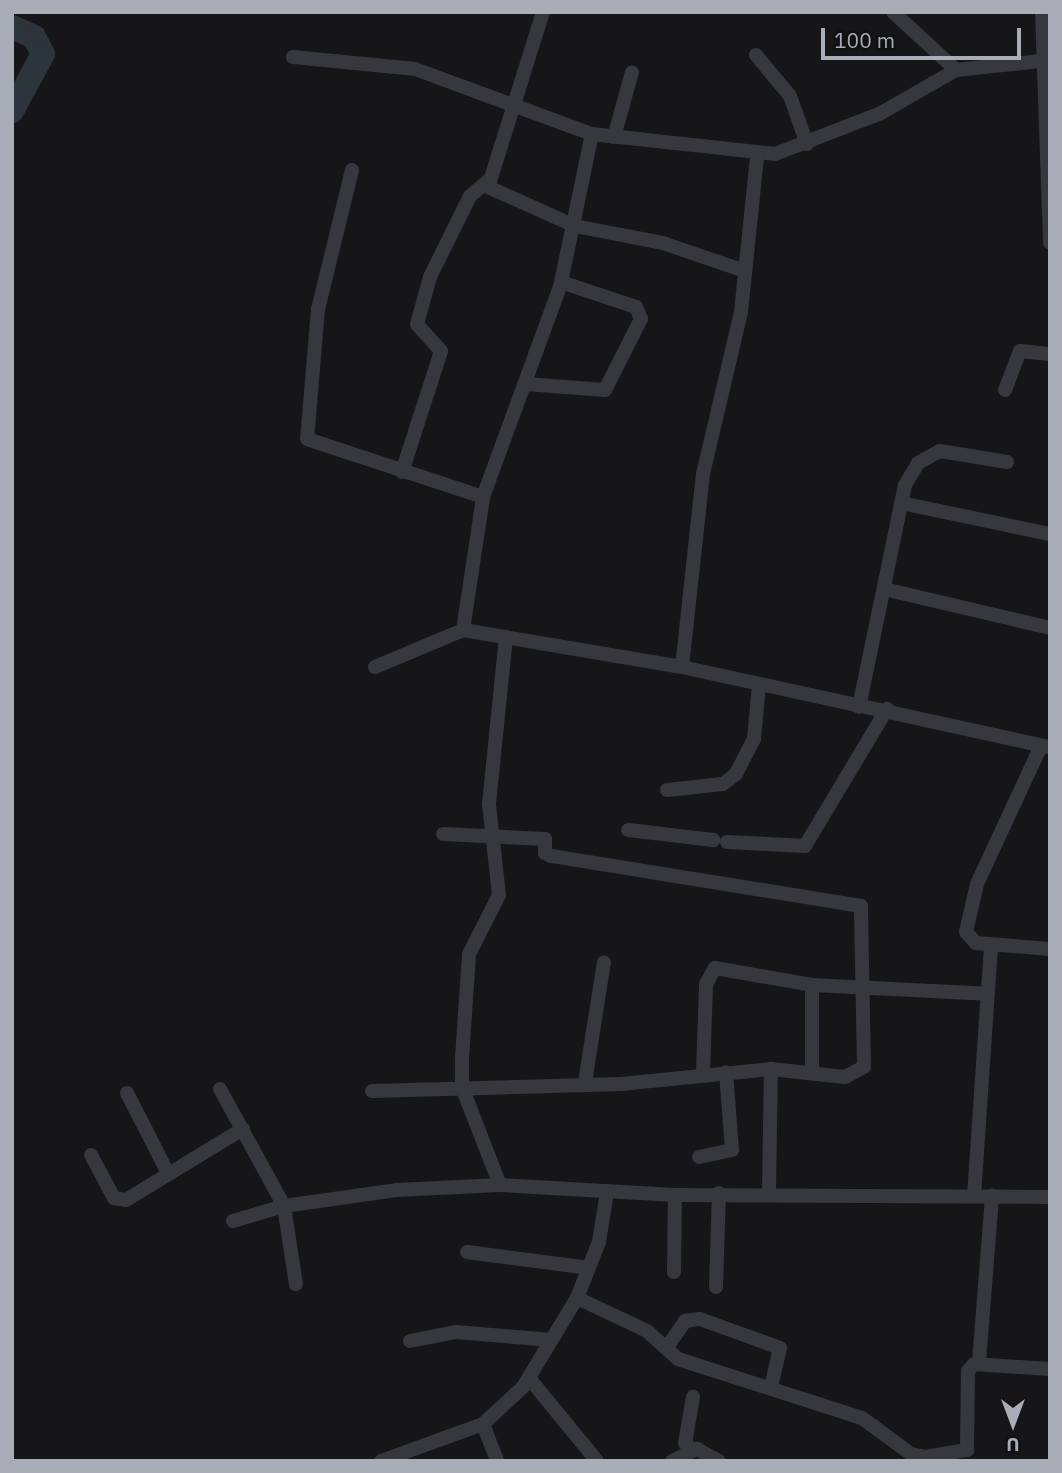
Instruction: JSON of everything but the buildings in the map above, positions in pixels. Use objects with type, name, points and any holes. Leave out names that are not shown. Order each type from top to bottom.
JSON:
[{"type":"street","points":[[543,12],[489,180],[489,189],[575,226],[663,243],[745,271]]},
{"type":"street","points":[[894,12],[956,70]]},
{"type":"street","points":[[1042,12],[1050,243]]},
{"type":"street","points":[[756,55],[790,96],[807,144]]},
{"type":"street","points":[[293,57],[415,69],[592,134],[757,156],[807,144],[881,113],[956,70],[1045,60]]},
{"type":"street","points":[[614,137],[632,72]]},
{"type":"street","points":[[463,630],[483,497],[561,282],[575,226],[592,134]]},
{"type":"street","points":[[682,667],[702,474],[745,271],[757,156]]},
{"type":"street","points":[[352,170],[318,309],[304,429],[313,445],[483,497]]},
{"type":"street","points":[[402,472],[441,351],[417,324],[430,277],[470,196],[489,180]]},
{"type":"street","points":[[526,384],[605,390],[640,319],[636,307],[561,282]]},
{"type":"street","points":[[1005,390],[1020,351],[1050,354]]},
{"type":"street","points":[[859,708],[905,485],[927,455],[957,451],[1007,462]]},
{"type":"street","points":[[901,503],[1050,534]]},
{"type":"street","points":[[884,589],[1050,628]]},
{"type":"street","points":[[375,667],[463,630],[682,667],[859,708],[887,709],[1045,747],[968,914],[968,939],[991,946],[1050,949]]},
{"type":"street","points":[[500,1185],[462,1087],[469,954],[499,895],[489,836],[506,638]]},
{"type":"street","points":[[667,790],[723,784],[736,774],[754,739],[759,685]]},
{"type":"street","points":[[628,830],[720,841],[805,846],[887,709]]},
{"type":"street","points":[[372,1091],[585,1082],[771,1069],[845,1077],[862,1071],[867,987],[861,906],[551,856],[545,839],[443,834]]},
{"type":"street","points":[[974,1196],[991,946]]},
{"type":"street","points":[[585,1082],[604,962]]},
{"type":"street","points":[[703,1072],[712,970],[812,985],[987,993]]},
{"type":"street","points":[[812,985],[812,1073]]},
{"type":"street","points":[[769,1192],[771,1069]]},
{"type":"street","points":[[699,1157],[732,1150],[726,1072]]},
{"type":"street","points":[[220,1089],[284,1206],[296,1284]]},
{"type":"street","points":[[127,1093],[168,1173]]},
{"type":"street","points":[[91,1155],[117,1200],[243,1129]]},
{"type":"street","points":[[233,1221],[284,1206],[396,1190],[500,1185],[675,1195],[769,1192],[1050,1197]]},
{"type":"street","points":[[381,1461],[483,1424],[529,1378],[577,1298],[589,1268],[607,1192]]},
{"type":"street","points":[[716,1287],[719,1193]]},
{"type":"street","points":[[674,1272],[675,1195]]},
{"type":"street","points":[[979,1362],[992,1196]]},
{"type":"street","points":[[467,1252],[589,1268]]},
{"type":"street","points":[[577,1298],[667,1347],[678,1359],[711,1373],[771,1387],[862,1418],[907,1457],[959,1456],[967,1450],[968,1371],[979,1362],[1050,1369]]},
{"type":"street","points":[[667,1347],[685,1321],[700,1319],[780,1348],[771,1387]]},
{"type":"street","points":[[410,1341],[456,1332],[552,1340]]},
{"type":"street","points":[[529,1378],[597,1461]]},
{"type":"street","points":[[693,1397],[685,1443],[691,1449],[719,1461]]},
{"type":"street","points":[[483,1424],[497,1461]]},
{"type":"street","points":[[672,1461],[691,1449]]},
{"type":"waterway","points":[[12,27],[34,37],[43,54],[12,111]]}]
